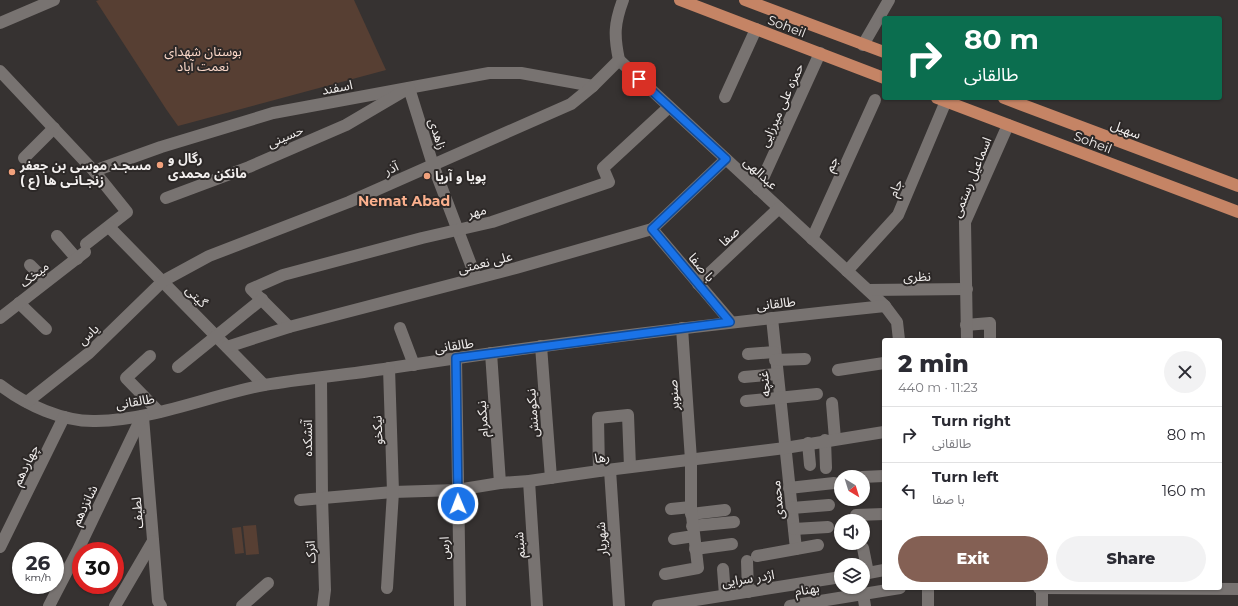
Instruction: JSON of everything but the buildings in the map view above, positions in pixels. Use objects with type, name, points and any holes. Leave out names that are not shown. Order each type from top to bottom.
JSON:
[{"type":"main road","name":"Soheil","points":[[680,0],[882,77]]},
{"type":"main road","points":[[745,0],[882,51]]},
{"type":"main road","name":"Soheil","points":[[942,100],[1238,212]]},
{"type":"main road","name":"سهیل","points":[[1009,100],[1238,186]]},
{"type":"street","points":[[0,23],[30,4],[54,0]]},
{"type":"street","points":[[619,60],[614,35],[618,11],[623,0]]},
{"type":"street","points":[[863,45],[889,0]]},
{"type":"street","points":[[725,98],[756,29]]},
{"type":"street","name":"حمزه علی میرزایی","points":[[758,189],[820,53]]},
{"type":"street","name":"آذر","points":[[163,281],[209,256],[349,202],[571,104],[593,86],[619,60]]},
{"type":"street","name":"عبدالهی","points":[[619,60],[885,306]]},
{"type":"street","points":[[0,72],[94,171]]},
{"type":"street","name":"اسفند","points":[[94,171],[161,147],[273,113],[489,73],[521,74],[593,86]]},
{"type":"street","name":"زاهدی","points":[[409,88],[433,165],[476,278]]},
{"type":"street","name":"حسینی","points":[[166,198],[249,167],[346,125],[409,88]]},
{"type":"street","name":"جم","points":[[812,239],[876,100]]},
{"type":"street","name":"جام","points":[[847,271],[898,215],[942,100]]},
{"type":"street","name":"مهر","points":[[262,299],[251,289],[283,275],[422,238],[492,222],[609,182],[603,168],[669,107]]},
{"type":"street","name":"اسماعیل رستمی","points":[[967,338],[965,222],[1008,125]]},
{"type":"street","points":[[24,158],[54,128]]},
{"type":"street","name":"علی نعمتی","points":[[227,347],[289,327],[516,268],[652,229],[726,159]]},
{"type":"street","name":"میخک","points":[[0,318],[83,252],[127,212],[94,171]]},
{"type":"street","name":"صفا","points":[[698,284],[779,208]]},
{"type":"street","name":"گیتی","points":[[109,227],[264,385]]},
{"type":"street","name":"با صفا","points":[[652,229],[730,322]]},
{"type":"street","points":[[57,236],[83,252]]},
{"type":"street","points":[[30,265],[46,282]]},
{"type":"street","name":"یاس","points":[[27,402],[89,353],[163,281]]},
{"type":"street","name":"نظری","points":[[868,290],[967,288]]},
{"type":"street","points":[[178,367],[262,299],[289,327]]},
{"type":"street","points":[[19,303],[46,329]]},
{"type":"street","points":[[885,306],[897,322],[899,338]]},
{"type":"street","name":"طالقانی","points":[[1,390],[64,417],[77,420],[97,421],[142,416],[264,385],[541,346],[682,328],[885,306]]},
{"type":"street","name":"غنچه","points":[[772,318],[785,448]]},
{"type":"street","points":[[966,325],[990,323],[990,338]]},
{"type":"street","points":[[400,328],[414,365]]},
{"type":"street","name":"صنوبر","points":[[665,574],[698,568],[691,510],[691,460],[682,328]]},
{"type":"street","name":"نیکومنش","points":[[541,346],[551,478]]},
{"type":"street","name":"نیکمرام","points":[[491,354],[500,483]]},
{"type":"street","points":[[748,354],[804,359]]},
{"type":"street","points":[[150,356],[126,378],[159,412]]},
{"type":"street","name":"ارس","points":[[456,358],[460,606]]},
{"type":"street","points":[[838,370],[882,363]]},
{"type":"street","name":"نیکخو","points":[[387,588],[393,492],[389,368]]},
{"type":"street","points":[[744,377],[777,374]]},
{"type":"street","name":"آتشکده","points":[[321,378],[322,497]]},
{"type":"street","points":[[746,401],[817,394]]},
{"type":"street","points":[[826,468],[830,440],[832,403]]},
{"type":"street","name":"شهریار","points":[[619,606],[598,418],[628,415],[630,467]]},
{"type":"street","name":"لطیف","points":[[142,416],[158,601],[161,606]]},
{"type":"street","name":"شانزدهم","points":[[49,606],[77,552],[142,416]]},
{"type":"street","name":"چهاردهم","points":[[0,548],[64,417]]},
{"type":"street","name":"رها","points":[[300,500],[393,492],[457,490],[500,483],[530,481],[604,470],[785,448],[808,443],[882,432]]},
{"type":"street","points":[[808,443],[810,465]]},
{"type":"street","name":"محمدی","points":[[785,448],[796,549]]},
{"type":"street","points":[[870,477],[882,476]]},
{"type":"street","name":"شبنم","points":[[530,481],[537,606]]},
{"type":"street","points":[[790,488],[834,483]]},
{"type":"street","name":"اترک","points":[[322,497],[325,590],[323,606]]},
{"type":"street","points":[[792,508],[828,506]]},
{"type":"street","points":[[672,509],[725,510]]},
{"type":"street","points":[[870,514],[882,514]]},
{"type":"street","points":[[674,539],[693,531],[734,522]]},
{"type":"street","points":[[794,529],[828,526]]},
{"type":"street","points":[[115,606],[153,541]]},
{"type":"street","points":[[695,549],[732,544]]},
{"type":"street","points":[[748,592],[752,558],[818,545]]},
{"type":"street","points":[[723,569],[724,595]]},
{"type":"street","points":[[870,572],[882,570]]},
{"type":"street","name":"اژدر سرایی","points":[[658,606],[834,578]]},
{"type":"street","points":[[242,606],[268,583]]},
{"type":"street","points":[[1222,589],[1238,589]]},
{"type":"street","name":"بهنام","points":[[790,606],[864,600],[894,590]]},
{"type":"street","points":[[928,590],[928,606]]},
{"type":"street","points":[[1042,590],[1042,606]]},
{"type":"green space","name":"بوستان شهدای نعمت آباد","points":[[354,0],[386,70],[178,126],[96,1]]},
{"type":"green space","points":[[256,525],[259,554],[246,555],[243,526]]},
{"type":"green space","points":[[241,527],[244,553],[235,554],[232,528]]},
{"type":"place","name":"رگال و مانکن محمدی","points":[[160,165]]},
{"type":"place","name":"مسجـد موسی بن جعفر ( ع) زنجـانـی ها","points":[[12,172]]},
{"type":"place","name":"پویا و آریا","points":[[427,176]]},
{"type":"district","name":"Nemat Abad","points":[[404,201]]},
{"type":"route","points":[[458,504],[456,358],[730,322],[652,229],[726,159],[639,79]]}]
